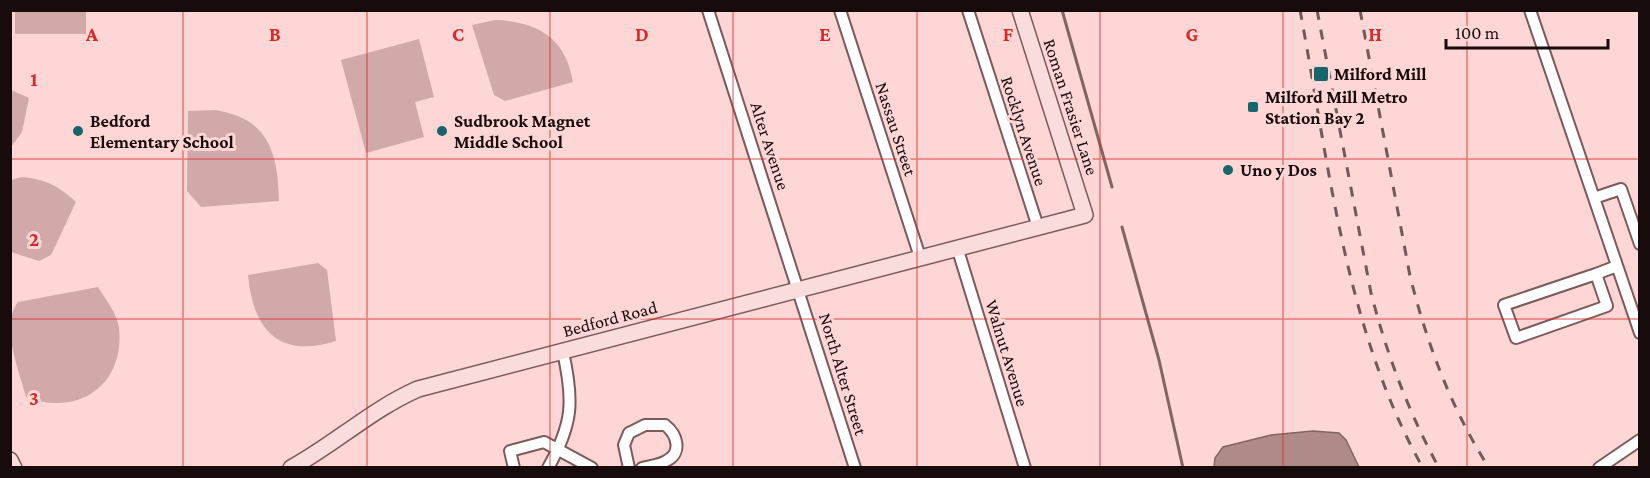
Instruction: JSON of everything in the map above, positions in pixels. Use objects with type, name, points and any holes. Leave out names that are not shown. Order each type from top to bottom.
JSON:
[{"type":"street","name":"Alter Avenue","points":[[708,10],[800,291]]},
{"type":"street","name":"Nassau Street","points":[[840,10],[920,257]]},
{"type":"street","name":"Rocklyn Avenue","points":[[968,10],[1038,227]]},
{"type":"street","name":"Roman Frasier Lane","points":[[1020,10],[1086,216]]},
{"type":"street","points":[[1530,10],[1640,333]]},
{"type":"street","points":[[1594,198],[1621,189],[1640,243]]},
{"type":"street","name":"Bedford Road","points":[[291,468],[328,446],[391,402],[418,389],[800,291],[920,257],[1086,216]]},
{"type":"street","name":"Walnut Avenue","points":[[957,248],[1026,468]]},
{"type":"street","points":[[1596,274],[1607,306],[1516,338],[1504,305],[1617,266]]},
{"type":"street","name":"North Alter Street","points":[[800,291],[855,468]]},
{"type":"street","points":[[548,468],[570,419],[571,401],[563,352]]},
{"type":"street","points":[[629,468],[624,445],[629,433],[645,425],[665,425],[676,436],[676,450],[665,462],[642,468]]},
{"type":"street","points":[[1599,468],[1640,440]]},
{"type":"street","points":[[514,468],[510,451],[544,442],[591,468]]},
{"type":"street","points":[[10,460],[14,468]]},
{"type":"shaded area","points":[[15,11],[86,11],[86,34],[15,34]]},
{"type":"shaded area","points":[[495,20],[524,24],[547,35],[564,54],[573,82],[505,101],[494,95],[472,25]]},
{"type":"shaded area","points":[[419,39],[434,97],[415,102],[424,137],[366,153],[341,60]]},
{"type":"shaded area","points":[[11,90],[29,98],[22,132],[11,147]]},
{"type":"shaded area","points":[[215,110],[233,114],[247,121],[258,129],[266,140],[276,167],[279,201],[201,207],[187,191],[188,111]]},
{"type":"shaded area","points":[[22,177],[51,184],[76,202],[51,255],[39,261],[11,252],[11,180]]},
{"type":"shaded area","points":[[318,263],[327,270],[336,341],[316,346],[284,343],[263,325],[256,311],[248,275]]},
{"type":"shaded area","points":[[98,287],[114,312],[119,328],[119,348],[114,366],[106,381],[94,392],[63,403],[45,402],[26,397],[11,335],[13,312],[18,302]]},
{"type":"shaded area","points":[[1313,431],[1339,433],[1346,440],[1359,467],[1214,467],[1215,458],[1223,447],[1271,435]]},
{"type":"waterway","points":[[1062,10],[1112,187]]},
{"type":"waterway","points":[[1122,227],[1159,360],[1183,468]]},
{"type":"railway","points":[[1300,10],[1331,186],[1357,303],[1375,360],[1397,415],[1423,468]]},
{"type":"railway","points":[[1317,10],[1371,293],[1399,382],[1439,468]]},
{"type":"railway","points":[[1360,10],[1410,276],[1417,301],[1432,351],[1452,399],[1489,468]]},
{"type":"place","name":"Milford Mill","points":[[1321,74]]},
{"type":"place","name":"Milford Mill Metro Station Bay 2","points":[[1253,107]]},
{"type":"place","name":"Bedford Elementary School","points":[[78,131]]},
{"type":"place","name":"Sudbrook Magnet Middle School","points":[[442,131]]},
{"type":"place","name":"Uno y Dos","points":[[1228,170]]}]
